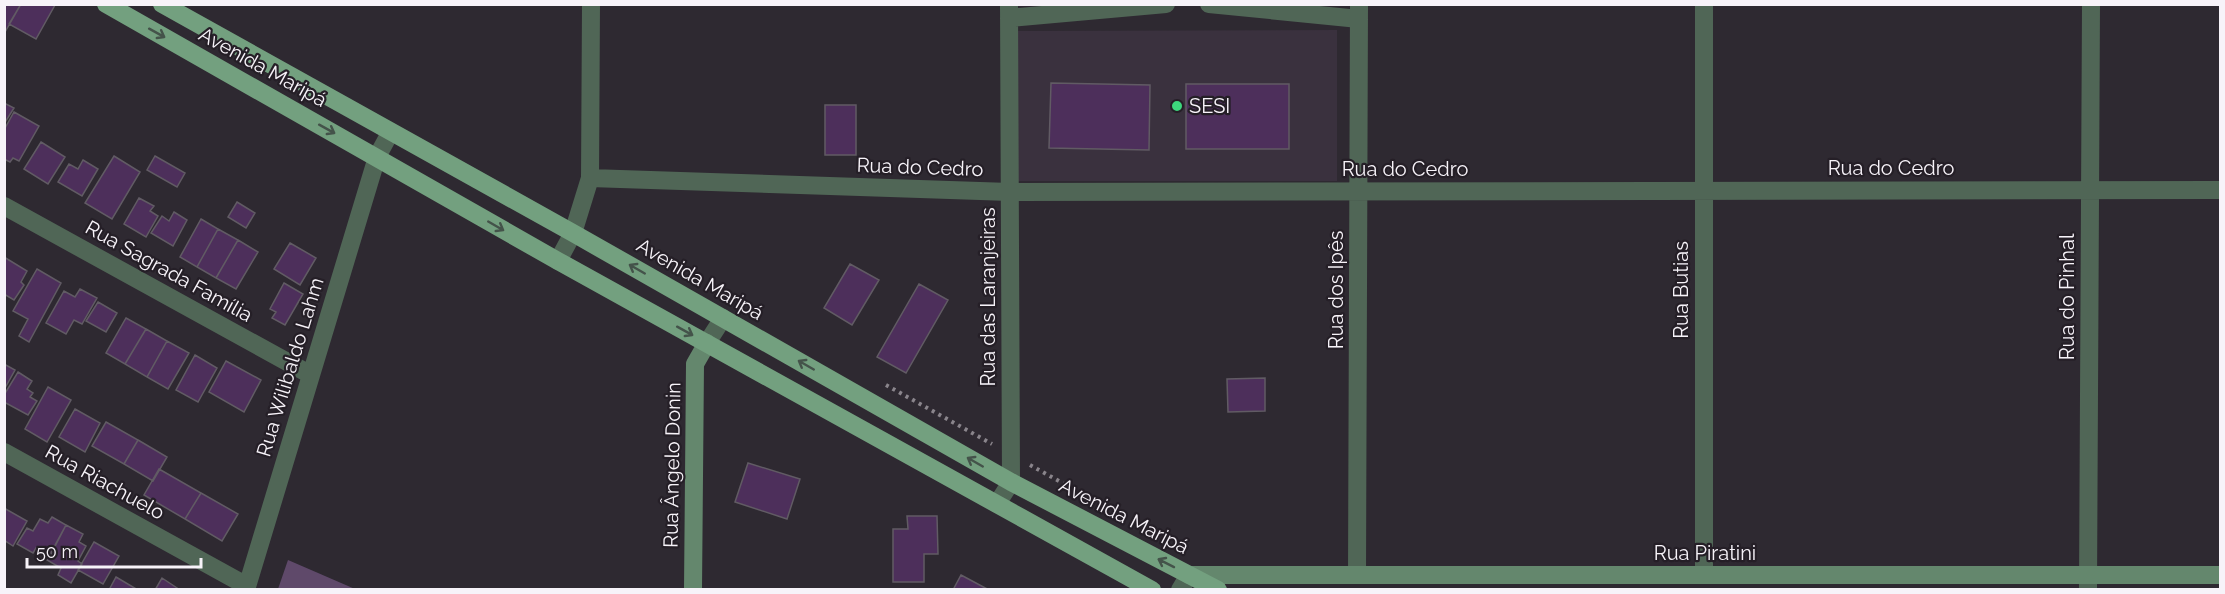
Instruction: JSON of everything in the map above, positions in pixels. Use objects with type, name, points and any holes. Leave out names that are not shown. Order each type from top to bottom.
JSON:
[{"type":"main road","name":"Avenida Maripá","points":[[106,4],[558,261],[1152,590]]},
{"type":"main road","name":"Avenida Maripá","points":[[162,4],[573,233],[1185,582],[1218,590]]},
{"type":"street","points":[[558,261],[573,233],[590,178],[591,4]]},
{"type":"street","points":[[1009,11],[1166,4]]},
{"type":"street","points":[[1209,4],[1359,12]]},
{"type":"street","name":"Rua Butias","points":[[1704,4],[1704,575]]},
{"type":"street","name":"Rua do Pinhal","points":[[2089,582],[2091,4]]},
{"type":"street","name":"Rua das Laranjeiras","points":[[1009,11],[1011,482]]},
{"type":"street","name":"Rua dos Ipês","points":[[1357,575],[1359,12]]},
{"type":"street","name":"Rua Wilibaldo Lahm","points":[[247,588],[377,157],[390,133]]},
{"type":"street","name":"Rua do Cedro","points":[[590,178],[1010,192],[2220,190]]},
{"type":"street","name":"Rua Sagrada Família","points":[[4,206],[311,375]]},
{"type":"street","points":[[707,343],[723,318]]},
{"type":"street","name":"Rua Ângelo Donin","points":[[693,590],[695,364],[707,343]]},
{"type":"street","name":"Rua Riachuelo","points":[[4,453],[247,588]]},
{"type":"street","points":[[997,504],[1011,482]]},
{"type":"street","name":"Rua Piratini","points":[[1185,582],[1357,575],[1704,575],[2089,582],[2220,575]]},
{"type":"shaded area","name":"SESI","points":[[1337,30],[1337,181],[1018,181],[1018,31]]},
{"type":"shaded area","points":[[288,560],[355,589],[278,589]]},
{"type":"building","points":[[4,4],[21,4],[5,32],[4,31]]},
{"type":"building","points":[[21,4],[55,5],[36,39],[9,24]]},
{"type":"building","points":[[1051,83],[1150,85],[1149,150],[1049,148]]},
{"type":"building","points":[[1186,84],[1289,84],[1289,149],[1186,149]]},
{"type":"building","points":[[4,103],[14,108],[4,124]]},
{"type":"building","points":[[825,105],[856,105],[856,155],[825,155]]},
{"type":"building","points":[[14,112],[39,126],[19,161],[13,158],[10,162],[4,159],[4,130]]},
{"type":"building","points":[[41,142],[65,157],[48,184],[24,169]]},
{"type":"building","points":[[114,156],[140,172],[112,219],[85,203]]},
{"type":"building","points":[[155,156],[185,173],[177,187],[147,170]]},
{"type":"building","points":[[83,160],[98,169],[82,196],[58,182],[69,164],[78,169]]},
{"type":"building","points":[[139,198],[154,206],[150,211],[158,216],[146,237],[124,224]]},
{"type":"building","points":[[237,202],[255,213],[246,228],[228,217]]},
{"type":"building","points":[[174,212],[187,220],[173,246],[151,233],[162,216],[169,221]]},
{"type":"building","points":[[201,219],[218,229],[197,267],[180,257]]},
{"type":"building","points":[[218,229],[238,240],[216,278],[197,267]]},
{"type":"building","points":[[238,240],[258,252],[236,289],[216,278]]},
{"type":"building","points":[[290,243],[316,258],[300,285],[274,269]]},
{"type":"building","points":[[4,257],[27,271],[21,282],[24,285],[14,300],[4,294]]},
{"type":"building","points":[[850,264],[879,280],[852,325],[824,308]]},
{"type":"building","points":[[37,269],[61,283],[29,342],[19,336],[28,319],[13,311]]},
{"type":"building","points":[[284,283],[303,294],[285,325],[272,318],[276,312],[270,309]]},
{"type":"building","points":[[919,284],[948,300],[906,373],[877,357]]},
{"type":"building","points":[[80,289],[97,298],[82,324],[74,320],[66,334],[46,323],[64,291],[75,297]]},
{"type":"building","points":[[98,302],[117,313],[106,332],[86,321]]},
{"type":"building","points":[[126,318],[146,329],[125,364],[106,353]]},
{"type":"building","points":[[146,329],[167,341],[147,377],[125,364]]},
{"type":"building","points":[[167,341],[189,353],[168,389],[147,377]]},
{"type":"building","points":[[195,355],[217,368],[198,402],[176,390]]},
{"type":"building","points":[[226,361],[261,380],[244,412],[209,392]]},
{"type":"building","points":[[4,364],[15,370],[5,388],[4,388]]},
{"type":"building","points":[[18,372],[32,381],[27,389],[33,393],[30,397],[37,401],[28,415],[4,402],[4,395]]},
{"type":"building","points":[[1265,378],[1265,411],[1228,412],[1227,379]]},
{"type":"building","points":[[48,387],[71,400],[47,442],[25,429]]},
{"type":"building","points":[[75,409],[100,423],[85,452],[59,437]]},
{"type":"building","points":[[106,422],[138,440],[124,464],[92,446]]},
{"type":"building","points":[[138,440],[167,457],[153,481],[124,464]]},
{"type":"building","points":[[748,463],[800,479],[787,519],[735,502]]},
{"type":"building","points":[[159,469],[201,493],[185,519],[144,495]]},
{"type":"building","points":[[201,493],[238,514],[222,541],[185,519]]},
{"type":"building","points":[[4,508],[27,521],[13,546],[4,540]]},
{"type":"building","points":[[907,516],[937,516],[938,554],[924,554],[924,582],[893,582],[893,529],[908,529]]},
{"type":"building","points":[[52,517],[66,525],[50,556],[36,548],[33,553],[17,544],[27,528],[33,531],[40,519],[48,523]]},
{"type":"building","points":[[66,525],[83,534],[79,542],[86,546],[78,561],[82,564],[71,583],[58,575],[61,568],[47,560]]},
{"type":"building","points":[[94,542],[119,556],[103,584],[78,570]]},
{"type":"building","points":[[961,575],[989,590],[953,590]]},
{"type":"building","points":[[116,577],[138,590],[109,590]]},
{"type":"building","points":[[162,578],[180,590],[155,590]]},
{"type":"place","name":"SESI","points":[[1177,106]]}]
